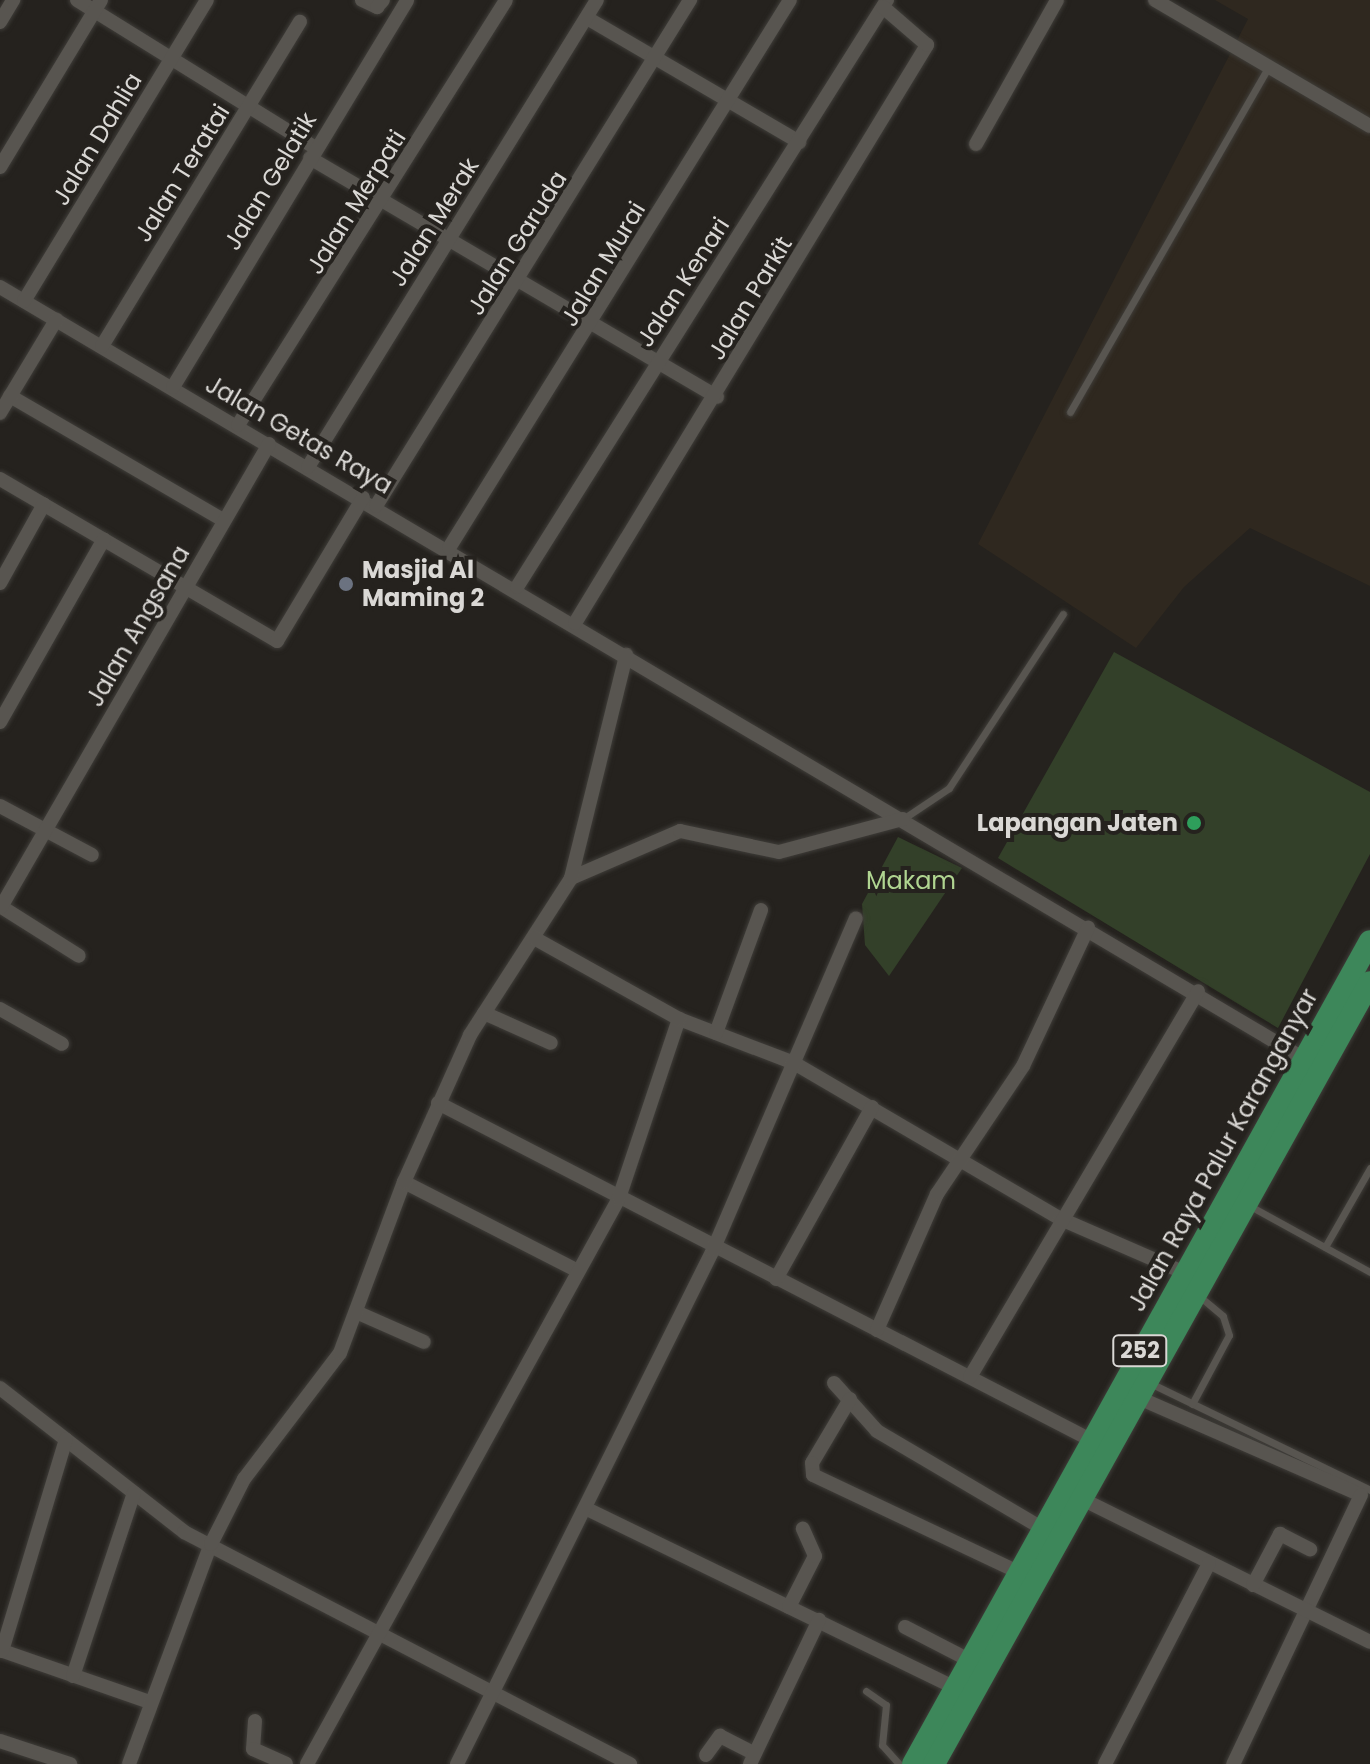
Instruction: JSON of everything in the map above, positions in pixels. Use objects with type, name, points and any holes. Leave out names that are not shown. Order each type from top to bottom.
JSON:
[{"type":"main road","name":"Jalan Raya Palur Karanganyar","points":[[1051,1534],[1094,1504],[1112,1450],[1144,1390],[1198,1295],[1257,1210],[1312,1064],[1370,941]]},
{"type":"main road","name":"Jalan Raya Palur Karanganyar","points":[[934,1764],[1051,1534],[1063,1490],[1183,1272],[1227,1194],[1370,982]]},
{"type":"main road","points":[[1091,1440],[1112,1450]]},
{"type":"main road","points":[[1063,1490],[1094,1504]]},
{"type":"main road","name":"Jalan Raya Palur Karanganyar","points":[[913,1764],[969,1660],[1028,1577]]},
{"type":"street","points":[[0,22],[13,0]]},
{"type":"street","points":[[77,0],[98,5],[172,57],[250,105],[383,202],[717,397]]},
{"type":"street","name":"Jalan Dahlia","points":[[24,301],[207,0]]},
{"type":"street","points":[[362,0],[377,7],[383,0]]},
{"type":"street","name":"Jalan Gelatik","points":[[173,387],[407,0]]},
{"type":"street","name":"Jalan Merpati","points":[[238,425],[383,202],[506,0]]},
{"type":"street","name":"Jalan Merak","points":[[308,467],[597,0]]},
{"type":"street","name":"Jalan Garuda","points":[[376,506],[519,283],[690,0]]},
{"type":"street","name":"Jalan Murai","points":[[449,548],[594,324],[790,0]]},
{"type":"street","points":[[976,144],[1057,0]]},
{"type":"street","points":[[1155,0],[1370,126]]},
{"type":"street","name":"Jalan Kenari","points":[[517,587],[885,3]]},
{"type":"street","name":"Jalan Parkit","points":[[575,623],[717,397],[927,45],[885,3]]},
{"type":"street","points":[[0,167],[98,5]]},
{"type":"street","points":[[587,18],[799,142]]},
{"type":"street","name":"Jalan Teratai","points":[[102,346],[300,22]]},
{"type":"street","name":"Jalan Getas Raya","points":[[0,287],[517,587],[626,655],[1198,991],[1312,1064]]},
{"type":"street","points":[[0,413],[56,320]]},
{"type":"street","points":[[10,396],[223,520]]},
{"type":"street","name":"Jalan Angsana","points":[[0,906],[269,444]]},
{"type":"street","points":[[0,479],[277,641],[363,498]]},
{"type":"street","points":[[0,583],[44,504]]},
{"type":"street","points":[[0,722],[104,539]]},
{"type":"street","points":[[129,1764],[149,1702],[211,1544],[244,1479],[324,1380],[356,1312],[404,1182],[438,1103],[484,1013],[571,878],[626,655]]},
{"type":"street","points":[[0,806],[92,855]]},
{"type":"street","points":[[571,878],[680,831],[779,852],[903,819]]},
{"type":"street","points":[[0,906],[79,956]]},
{"type":"street","points":[[716,1033],[761,910]]},
{"type":"street","points":[[457,1764],[587,1509],[713,1250],[856,918]]},
{"type":"street","points":[[877,1330],[959,1158],[1023,1066],[1088,928]]},
{"type":"street","points":[[534,938],[679,1019],[794,1063],[1061,1219],[1183,1272]]},
{"type":"street","points":[[970,1377],[1198,991]]},
{"type":"street","points":[[484,1013],[551,1043]]},
{"type":"street","points":[[2,1015],[62,1044]]},
{"type":"street","points":[[307,1764],[377,1630],[619,1198],[679,1019]]},
{"type":"street","points":[[438,1103],[713,1250],[1091,1440]]},
{"type":"street","points":[[776,1279],[872,1107]]},
{"type":"street","points":[[404,1182],[578,1271]]},
{"type":"street","points":[[356,1312],[424,1342]]},
{"type":"street","points":[[834,1383],[877,1431],[1051,1534]]},
{"type":"street","points":[[0,1388],[134,1493],[211,1544],[494,1688],[624,1763]]},
{"type":"street","points":[[1144,1390],[1361,1495],[1308,1613],[1233,1764]]},
{"type":"street","points":[[850,1399],[812,1463],[813,1475],[1028,1577]]},
{"type":"street","points":[[66,1439],[1,1651],[149,1702]]},
{"type":"street","points":[[73,1676],[134,1493]]},
{"type":"street","points":[[1094,1504],[1370,1642]]},
{"type":"street","points":[[587,1509],[954,1687]]},
{"type":"street","points":[[789,1607],[815,1556],[803,1529]]},
{"type":"street","points":[[1253,1585],[1280,1534],[1310,1549]]},
{"type":"street","points":[[1105,1764],[1209,1563]]},
{"type":"street","points":[[706,1755],[720,1736],[752,1759],[819,1620]]},
{"type":"street","points":[[905,1627],[969,1660]]},
{"type":"street","points":[[255,1721],[253,1749],[286,1764]]},
{"type":"street","points":[[0,1741],[70,1764]]},
{"type":"lane","points":[[1070,412],[1269,65]]},
{"type":"lane","points":[[903,819],[949,788],[1063,614]]},
{"type":"lane","points":[[1325,1247],[1370,1168]]},
{"type":"lane","points":[[1227,1194],[1370,1272]]},
{"type":"lane","points":[[1192,1404],[1229,1335],[1223,1316],[1198,1295]]},
{"type":"lane","points":[[1144,1390],[1192,1404],[1370,1490]]},
{"type":"lane","points":[[866,1691],[886,1705],[880,1738],[899,1764]]},
{"type":"lane","points":[[883,1764],[889,1754]]},
{"type":"shaded area","points":[[1215,0],[1370,0],[1370,586],[1250,528],[1184,587],[1136,648],[978,544],[1248,19]]},
{"type":"green space","name":"Lapangan Jaten","points":[[1114,652],[1370,792],[1370,854],[1278,1028],[998,858]]},
{"type":"green space","name":"Makam","points":[[898,837],[962,868],[889,976],[865,945],[862,904]]},
{"type":"place","name":"Masjid Al Maming 2","points":[[346,584]]},
{"type":"place","name":"Lapangan Jaten","points":[[1194,823]]}]
